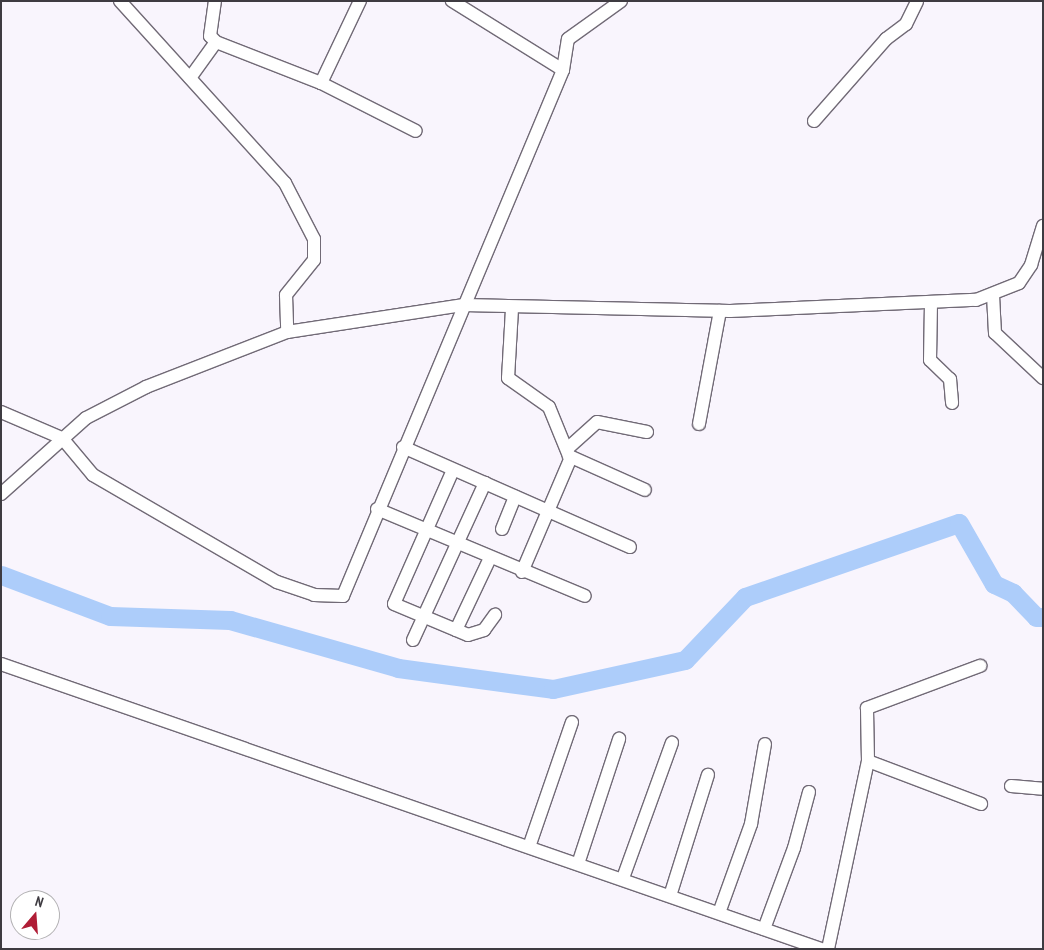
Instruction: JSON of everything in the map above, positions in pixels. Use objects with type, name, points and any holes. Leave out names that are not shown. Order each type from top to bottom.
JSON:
[{"type":"street","points":[[120,1],[285,183],[314,239],[314,260],[286,295],[287,332]]},
{"type":"street","points":[[216,1],[210,36],[216,42],[321,83],[416,131]]},
{"type":"street","points":[[321,83],[360,1]]},
{"type":"street","points":[[452,1],[563,70]]},
{"type":"street","points":[[1,412],[62,438],[93,475],[277,582],[314,594],[343,596],[377,509],[563,70],[568,39],[621,1]]},
{"type":"street","points":[[814,121],[886,39],[906,24],[917,1]]},
{"type":"street","points":[[190,78],[216,42]]},
{"type":"street","points":[[1,494],[50,448],[86,418],[146,386],[287,332],[464,305],[512,308],[720,311],[931,303],[993,295],[1019,283],[1031,266],[1043,226]]},
{"type":"street","points":[[993,295],[995,333],[1043,378]]},
{"type":"street","points":[[931,303],[930,360],[950,379],[952,403]]},
{"type":"street","points":[[512,308],[508,378],[550,407],[569,453],[645,490]]},
{"type":"street","points":[[699,424],[720,311]]},
{"type":"street","points":[[522,572],[569,453],[597,422],[648,432]]},
{"type":"street","points":[[403,447],[630,547]]},
{"type":"street","points":[[453,470],[394,604],[456,630],[476,634],[495,615]]},
{"type":"street","points":[[414,640],[485,483]]},
{"type":"street","points":[[502,529],[515,497]]},
{"type":"street","points":[[377,509],[522,572],[585,596]]},
{"type":"street","points":[[456,630],[490,558]]},
{"type":"street","points":[[1,664],[623,878],[821,949]]},
{"type":"street","points":[[828,949],[868,761],[867,708],[980,666]]},
{"type":"street","points":[[529,847],[572,722]]},
{"type":"street","points":[[578,864],[619,738]]},
{"type":"street","points":[[623,878],[672,743]]},
{"type":"street","points":[[719,913],[751,824],[765,744]]},
{"type":"street","points":[[868,761],[981,804]]},
{"type":"street","points":[[670,896],[708,775]]},
{"type":"street","points":[[1011,786],[1043,790]]},
{"type":"street","points":[[764,929],[794,848],[809,792]]},
{"type":"waterway","points":[[1,575],[110,616],[230,620],[398,668],[553,689],[685,660],[745,597],[959,523],[994,584],[1013,593],[1036,617],[1043,617]]}]
